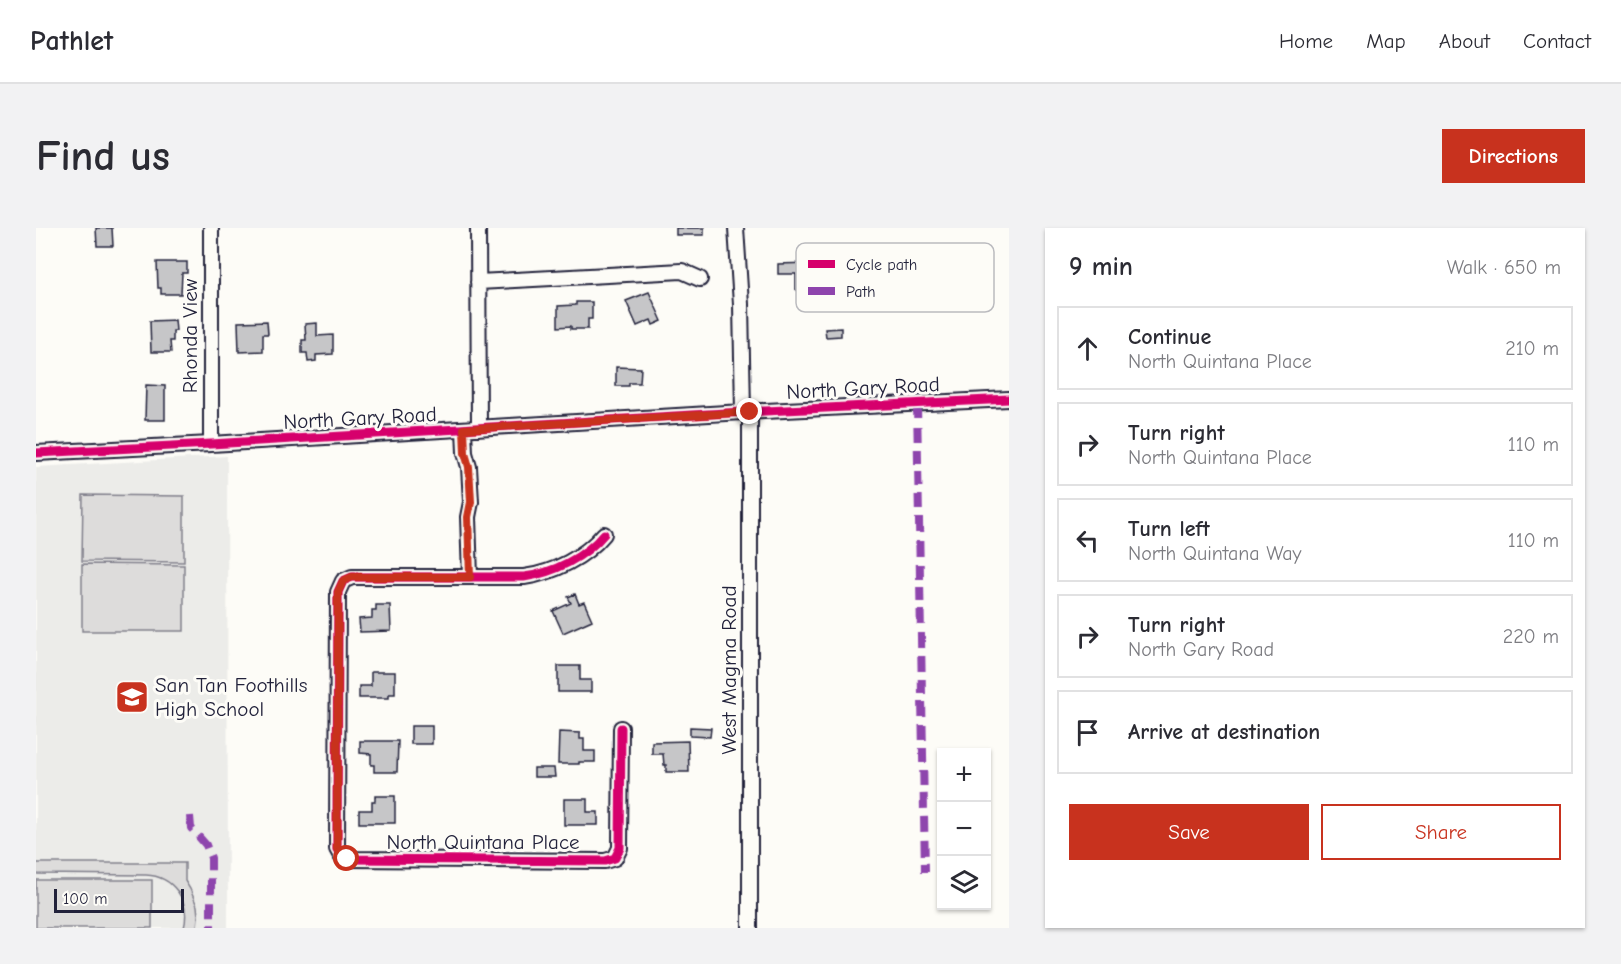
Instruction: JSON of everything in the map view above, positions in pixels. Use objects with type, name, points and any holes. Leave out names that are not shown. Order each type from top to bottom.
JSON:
[{"type":"street","name":"Rhonda View","points":[[211,228],[211,444]]},
{"type":"street","points":[[478,228],[479,428]]},
{"type":"street","name":"West Magma Road","points":[[736,228],[746,412],[750,928]]},
{"type":"street","points":[[478,282],[682,271],[700,279]]},
{"type":"street","name":"North Gary Road","points":[[36,453],[1009,399]]},
{"type":"street","points":[[464,429],[471,502],[468,517],[470,577]]},
{"type":"street","name":"North Quintana Place","points":[[604,534],[593,548],[540,575],[524,577],[352,577],[343,581],[338,592],[337,849],[341,856],[347,859],[605,861],[615,858],[620,848],[621,728]]},
{"type":"shaded area","name":"San Tan Foothills High School","points":[[227,456],[228,928],[36,928],[36,467]]},
{"type":"shaded area","points":[[83,495],[184,496],[184,562],[82,561]]},
{"type":"shaded area","points":[[82,564],[184,565],[184,631],[82,631]]},
{"type":"shaded area","points":[[36,863],[185,863],[185,881],[197,906],[197,928],[184,928],[185,908],[178,892],[172,885],[156,876],[36,874]]},
{"type":"shaded area","points":[[36,880],[152,880],[152,928],[36,928]]},
{"type":"building","points":[[96,228],[112,228],[113,246],[97,246]]},
{"type":"building","points":[[676,228],[704,228],[704,235],[676,235]]},
{"type":"building","points":[[157,262],[187,262],[187,273],[182,273],[181,294],[161,294],[161,288],[158,288]]},
{"type":"building","points":[[796,263],[796,274],[778,274],[778,264]]},
{"type":"building","points":[[649,292],[662,321],[653,325],[651,320],[637,326],[626,301]]},
{"type":"building","points":[[576,302],[592,302],[592,319],[588,319],[588,329],[571,329],[571,326],[558,327],[558,306],[576,305]]},
{"type":"building","points":[[175,320],[176,331],[173,331],[173,341],[170,341],[171,352],[151,352],[150,321]]},
{"type":"building","points":[[267,321],[268,334],[263,334],[263,351],[239,352],[238,322]]},
{"type":"building","points":[[317,323],[317,336],[333,335],[333,354],[316,355],[316,361],[308,362],[307,353],[302,353],[302,340],[306,340],[305,324]]},
{"type":"building","points":[[841,328],[841,336],[826,337],[825,329]]},
{"type":"building","points":[[616,367],[641,368],[640,383],[616,386]]},
{"type":"building","points":[[146,385],[165,386],[165,420],[145,420]]},
{"type":"building","points":[[575,594],[579,604],[584,602],[592,620],[563,633],[553,611],[571,603],[568,597]]},
{"type":"building","points":[[376,605],[390,605],[391,631],[360,632],[359,619],[372,618],[372,610],[376,610]]},
{"type":"building","points":[[558,666],[580,666],[580,680],[591,680],[591,692],[558,692]]},
{"type":"building","points":[[371,672],[395,672],[395,694],[389,694],[389,698],[359,698],[359,686],[371,686]]},
{"type":"building","points":[[411,726],[432,726],[432,744],[411,744]]},
{"type":"building","points":[[690,727],[711,728],[710,737],[690,736]]},
{"type":"building","points":[[559,732],[580,733],[580,739],[584,739],[584,751],[595,751],[595,762],[558,764]]},
{"type":"building","points":[[360,741],[398,741],[397,772],[374,772],[374,765],[371,765],[371,754],[360,753]]},
{"type":"building","points":[[688,741],[689,772],[666,772],[663,754],[652,754],[652,742]]},
{"type":"building","points":[[534,768],[554,768],[555,777],[534,777]]},
{"type":"building","points":[[375,796],[395,796],[395,823],[359,823],[359,810],[372,810],[372,801],[375,801]]},
{"type":"building","points":[[564,799],[587,799],[587,812],[598,812],[598,825],[564,825]]},
{"type":"marked path","points":[[917,403],[925,872]]},
{"type":"marked path","points":[[190,816],[191,828],[206,845],[211,858],[211,928]]},
{"type":"cycle path","points":[[36,453],[1009,399]]},
{"type":"cycle path","points":[[604,534],[588,550],[568,563],[546,572],[524,577],[352,577],[343,581],[338,592],[337,849],[341,856],[347,859],[605,861],[615,858],[620,848],[621,728]]},
{"type":"place","name":"San Tan Foothills High School","points":[[132,697]]},
{"type":"route","points":[[347,859],[341,856],[337,849],[338,592],[343,581],[352,577],[470,577],[468,517],[471,502],[464,429],[750,412]]}]
